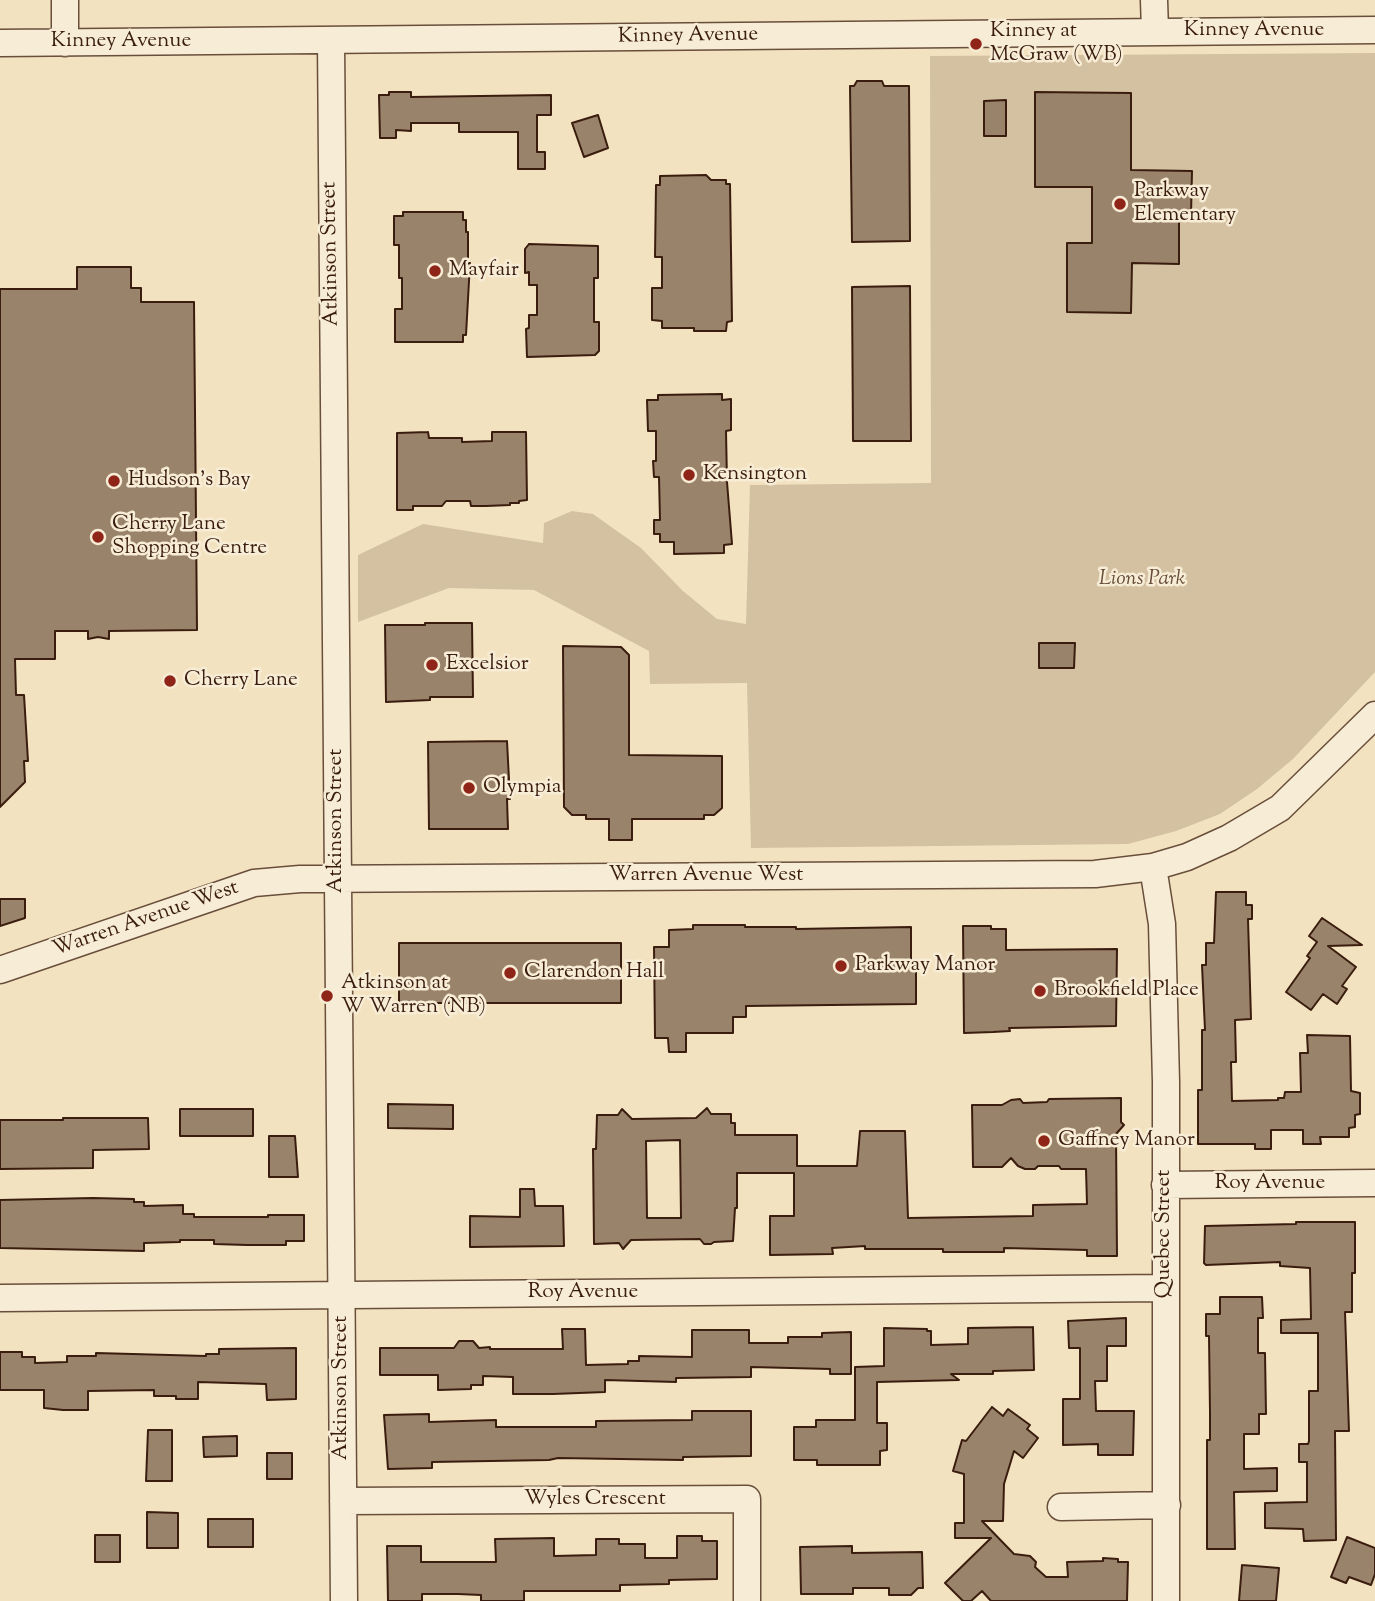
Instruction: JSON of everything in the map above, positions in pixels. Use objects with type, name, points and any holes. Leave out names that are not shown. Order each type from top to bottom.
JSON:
[{"type":"street","points":[[65,0],[65,43]]},
{"type":"street","points":[[1154,0],[1154,32]]},
{"type":"street","name":"Kinney Avenue","points":[[0,43],[1375,30]]},
{"type":"street","name":"Atkinson Street","points":[[331,41],[344,1601]]},
{"type":"street","name":"Warren Avenue West","points":[[0,970],[254,883],[337,878],[1095,874],[1153,867],[1187,857],[1229,838],[1280,808],[1375,715]]},
{"type":"street","name":"Quebec Street","points":[[1153,867],[1161,924],[1166,1082],[1167,1601]]},
{"type":"street","name":"Roy Avenue","points":[[1165,1185],[1375,1184]]},
{"type":"street","name":"Roy Avenue","points":[[0,1298],[1165,1288]]},
{"type":"street","name":"Wyles Crescent","points":[[342,1501],[747,1499],[747,1601]]},
{"type":"street","points":[[1061,1507],[1167,1505]]},
{"type":"green space","name":"Lions Park","points":[[1375,53],[1375,672],[1293,759],[1257,789],[1220,814],[1176,831],[1128,844],[751,848],[747,683],[650,684],[649,651],[534,590],[449,588],[358,622],[358,555],[423,524],[543,543],[544,523],[572,511],[593,514],[641,548],[683,591],[717,619],[746,624],[750,485],[931,483],[930,56]]},
{"type":"building","points":[[857,81],[882,81],[884,86],[909,86],[910,241],[852,242],[850,86],[854,86]]},
{"type":"building","points":[[389,92],[411,92],[411,97],[551,95],[551,115],[537,115],[537,152],[545,152],[545,169],[518,169],[518,132],[459,132],[459,123],[411,123],[411,131],[396,130],[396,138],[380,138],[379,95],[389,95]]},
{"type":"building","points":[[1035,92],[1131,93],[1131,170],[1192,171],[1191,215],[1179,215],[1179,264],[1132,263],[1131,313],[1067,312],[1067,243],[1092,243],[1092,187],[1035,187]]},
{"type":"building","points":[[1006,100],[1006,136],[984,136],[984,101]]},
{"type":"building","points":[[598,115],[608,148],[584,157],[572,123]]},
{"type":"building","points":[[706,175],[711,180],[726,180],[726,184],[730,184],[732,321],[727,322],[726,331],[662,328],[662,321],[652,320],[652,288],[662,288],[662,257],[655,257],[656,185],[660,185],[660,176]]},
{"type":"building","name":"Mayfair","points":[[403,212],[463,212],[468,232],[470,263],[466,335],[463,335],[463,342],[395,342],[395,309],[402,309],[402,278],[399,278],[399,245],[394,245],[394,216],[403,216]]},
{"type":"building","points":[[529,244],[598,246],[598,278],[594,278],[594,322],[599,322],[599,351],[595,355],[527,357],[526,329],[529,328],[529,315],[537,315],[537,285],[529,285],[529,272],[525,273],[525,249]]},
{"type":"building","name":"Cherry Lane Shopping Centre","points":[[77,267],[131,267],[131,288],[141,288],[141,302],[194,302],[197,630],[109,631],[109,639],[88,639],[88,631],[55,631],[55,659],[15,659],[16,695],[24,695],[28,761],[24,761],[25,782],[0,807],[0,289],[77,289]]},
{"type":"building","points":[[910,286],[911,441],[853,441],[852,287]]},
{"type":"building","name":"Kensington","points":[[722,394],[722,400],[731,399],[731,430],[726,431],[732,544],[724,545],[724,553],[674,554],[674,542],[660,542],[660,534],[654,534],[654,520],[660,520],[659,477],[654,477],[656,431],[648,431],[647,400],[658,400],[658,395]]},
{"type":"building","points":[[428,432],[429,438],[462,438],[462,442],[492,441],[492,432],[526,432],[527,500],[510,505],[486,506],[471,506],[470,501],[446,501],[442,506],[413,506],[413,510],[397,510],[397,433]]},
{"type":"building","name":"Excelsior","points":[[472,623],[473,697],[430,697],[430,700],[386,702],[385,625]]},
{"type":"building","points":[[1039,643],[1075,643],[1074,668],[1039,668]]},
{"type":"building","points":[[563,646],[621,647],[629,655],[629,755],[722,756],[722,808],[714,815],[704,815],[704,819],[632,819],[632,840],[609,840],[609,819],[586,819],[586,815],[572,815],[564,807]]},
{"type":"building","name":"Olympia","points":[[507,741],[510,799],[507,799],[508,829],[429,829],[428,742]]},
{"type":"building","points":[[1216,892],[1246,892],[1246,905],[1252,905],[1252,919],[1248,919],[1251,1019],[1235,1020],[1236,1062],[1231,1062],[1232,1101],[1278,1100],[1284,1098],[1285,1092],[1301,1092],[1300,1053],[1308,1053],[1307,1035],[1350,1036],[1351,1091],[1360,1093],[1360,1114],[1355,1115],[1355,1127],[1349,1128],[1349,1137],[1320,1137],[1321,1144],[1303,1144],[1303,1130],[1271,1130],[1271,1149],[1255,1149],[1255,1144],[1198,1144],[1198,1090],[1202,1090],[1202,1030],[1205,1030],[1202,965],[1206,965],[1206,943],[1214,943]]},
{"type":"building","points":[[0,899],[25,899],[25,918],[0,926]]},
{"type":"building","points":[[1322,918],[1362,945],[1328,946],[1356,967],[1342,986],[1347,989],[1337,1004],[1323,994],[1311,1010],[1286,992],[1310,958],[1307,956],[1317,942],[1309,936]]},
{"type":"building","points":[[693,925],[796,929],[911,927],[911,961],[916,961],[916,1004],[746,1006],[746,1017],[733,1017],[733,1033],[686,1033],[686,1052],[669,1052],[668,1038],[655,1038],[654,947],[669,947],[669,930],[693,929]]},
{"type":"building","name":"Brookfield Place","points":[[963,926],[1006,929],[1006,950],[1117,949],[1116,1026],[1009,1028],[1010,1031],[964,1033]]},
{"type":"building","name":"Clarendon Hall","points":[[399,943],[621,943],[621,1003],[399,1003]]},
{"type":"building","points":[[1121,1098],[1121,1122],[1124,1125],[1116,1134],[1117,1256],[1087,1256],[1087,1250],[1004,1248],[1004,1252],[943,1252],[943,1249],[865,1249],[865,1246],[832,1248],[833,1254],[770,1255],[770,1216],[794,1216],[794,1173],[737,1173],[733,1241],[704,1244],[700,1239],[631,1240],[623,1249],[619,1243],[594,1244],[593,1149],[596,1149],[597,1115],[618,1115],[622,1109],[632,1119],[696,1118],[707,1108],[711,1114],[731,1114],[731,1123],[735,1123],[735,1135],[797,1135],[797,1166],[857,1166],[860,1131],[905,1131],[908,1218],[1033,1216],[1033,1205],[1087,1204],[1086,1169],[1038,1166],[1035,1169],[1025,1169],[1011,1158],[1002,1167],[973,1167],[972,1105],[1002,1105],[1020,1099],[1023,1103],[1047,1102],[1049,1099]],"holes":[[[680,1140],[681,1218],[647,1218],[646,1141]]]},
{"type":"building","points":[[388,1104],[453,1105],[453,1129],[388,1128]]},
{"type":"building","points":[[180,1109],[253,1109],[253,1136],[180,1136]]},
{"type":"building","points":[[148,1118],[149,1149],[93,1150],[93,1168],[0,1169],[0,1120]]},
{"type":"building","points":[[269,1136],[295,1136],[298,1177],[269,1177]]},
{"type":"building","points":[[520,1189],[534,1189],[535,1206],[563,1206],[564,1246],[470,1247],[470,1216],[520,1217]]},
{"type":"building","points":[[134,1199],[134,1202],[144,1202],[144,1206],[183,1205],[183,1214],[194,1214],[194,1217],[304,1215],[304,1241],[286,1241],[286,1245],[247,1245],[214,1244],[214,1240],[180,1240],[144,1243],[144,1251],[0,1248],[0,1200]]},
{"type":"building","points":[[1355,1222],[1352,1312],[1345,1312],[1349,1431],[1335,1431],[1336,1540],[1304,1541],[1303,1529],[1265,1528],[1265,1503],[1307,1502],[1307,1462],[1299,1462],[1299,1444],[1308,1444],[1309,1441],[1309,1391],[1318,1391],[1318,1333],[1281,1333],[1281,1320],[1311,1319],[1310,1268],[1280,1266],[1280,1262],[1204,1263],[1205,1226]]},
{"type":"building","points":[[1220,1297],[1262,1297],[1263,1318],[1258,1318],[1258,1353],[1265,1353],[1266,1414],[1259,1414],[1259,1434],[1244,1434],[1244,1469],[1277,1468],[1277,1491],[1234,1492],[1235,1549],[1207,1549],[1207,1440],[1210,1440],[1210,1413],[1209,1336],[1206,1336],[1206,1314],[1220,1314]]},
{"type":"building","points":[[1126,1318],[1126,1346],[1107,1346],[1107,1381],[1095,1381],[1096,1411],[1134,1411],[1133,1455],[1098,1455],[1098,1444],[1063,1445],[1063,1399],[1080,1399],[1080,1348],[1069,1348],[1068,1321]]},
{"type":"building","points":[[1033,1327],[1034,1370],[951,1374],[959,1380],[877,1382],[877,1423],[887,1423],[887,1450],[880,1451],[880,1465],[817,1465],[817,1460],[794,1460],[794,1427],[816,1427],[816,1420],[855,1420],[855,1367],[884,1366],[884,1328],[927,1329],[931,1331],[931,1345],[968,1344],[968,1328]]},
{"type":"building","points":[[562,1329],[585,1329],[586,1365],[628,1364],[628,1361],[639,1361],[639,1356],[692,1357],[692,1330],[749,1330],[749,1343],[788,1343],[788,1337],[822,1337],[822,1333],[851,1332],[851,1374],[830,1374],[830,1369],[751,1367],[751,1377],[676,1378],[676,1382],[605,1380],[605,1392],[553,1394],[513,1394],[513,1377],[483,1376],[483,1385],[471,1385],[471,1389],[438,1390],[438,1375],[380,1375],[380,1348],[454,1348],[459,1341],[473,1341],[479,1348],[490,1349],[563,1349]]},
{"type":"building","points":[[296,1348],[296,1399],[267,1400],[266,1384],[198,1382],[198,1399],[154,1396],[154,1390],[88,1391],[88,1410],[63,1410],[44,1408],[44,1390],[0,1390],[0,1352],[22,1352],[22,1357],[35,1357],[35,1363],[67,1362],[67,1356],[96,1356],[96,1353],[206,1356],[219,1354],[219,1349]]},
{"type":"building","points":[[992,1407],[1003,1416],[1008,1409],[1030,1425],[1027,1429],[1038,1438],[1023,1458],[1014,1451],[1004,1484],[1003,1521],[982,1521],[1014,1554],[1030,1556],[1036,1562],[1035,1567],[1046,1577],[1068,1577],[1067,1562],[1103,1561],[1103,1558],[1128,1562],[1127,1601],[991,1601],[982,1591],[971,1601],[963,1601],[945,1583],[991,1538],[955,1538],[955,1523],[964,1523],[964,1474],[953,1471],[962,1440],[966,1441]]},
{"type":"building","points":[[692,1411],[751,1411],[751,1456],[683,1457],[683,1460],[558,1458],[432,1462],[432,1468],[388,1469],[384,1415],[429,1414],[429,1422],[496,1420],[496,1427],[596,1427],[596,1421],[692,1420]]},
{"type":"building","points":[[148,1430],[172,1430],[172,1481],[146,1481]]},
{"type":"building","points":[[237,1436],[237,1456],[204,1457],[203,1437]]},
{"type":"building","points":[[267,1453],[292,1453],[292,1479],[267,1479]]},
{"type":"building","points":[[147,1512],[178,1513],[178,1548],[147,1548]]},
{"type":"building","points":[[208,1519],[253,1519],[253,1547],[208,1547]]},
{"type":"building","points":[[95,1535],[120,1535],[120,1562],[95,1562]]},
{"type":"building","points":[[677,1536],[702,1536],[702,1541],[717,1541],[717,1579],[620,1585],[620,1591],[524,1591],[524,1601],[481,1601],[481,1595],[422,1594],[422,1601],[388,1601],[387,1546],[421,1546],[421,1562],[496,1562],[495,1539],[554,1538],[554,1556],[596,1555],[596,1539],[619,1539],[619,1544],[645,1544],[645,1558],[677,1558]]},
{"type":"building","points":[[1347,1537],[1375,1548],[1375,1574],[1371,1585],[1349,1577],[1346,1583],[1331,1577]]},
{"type":"building","points":[[852,1546],[852,1553],[922,1552],[923,1588],[918,1588],[911,1595],[889,1595],[889,1588],[853,1588],[853,1594],[801,1594],[800,1547]]},
{"type":"building","points":[[1242,1565],[1279,1568],[1276,1601],[1239,1601]]},
{"type":"place","name":"Kinney at McGraw (WB)","points":[[976,44]]},
{"type":"place","name":"Parkway Elementary","points":[[1120,204]]},
{"type":"place","name":"Mayfair","points":[[435,271]]},
{"type":"place","name":"Kensington","points":[[689,475]]},
{"type":"place","name":"Hudson's Bay","points":[[114,481]]},
{"type":"place","name":"Cherry Lane Shopping Centre","points":[[98,537]]},
{"type":"place","name":"Excelsior","points":[[432,665]]},
{"type":"place","name":"Cherry Lane","points":[[170,681]]},
{"type":"place","name":"Olympia","points":[[469,788]]},
{"type":"place","name":"Parkway Manor","points":[[841,966]]},
{"type":"place","name":"Clarendon Hall","points":[[510,973]]},
{"type":"place","name":"Brookfield Place","points":[[1040,991]]},
{"type":"place","name":"Atkinson at W Warren (NB)","points":[[327,996]]},
{"type":"place","name":"Gaffney Manor","points":[[1044,1141]]}]
